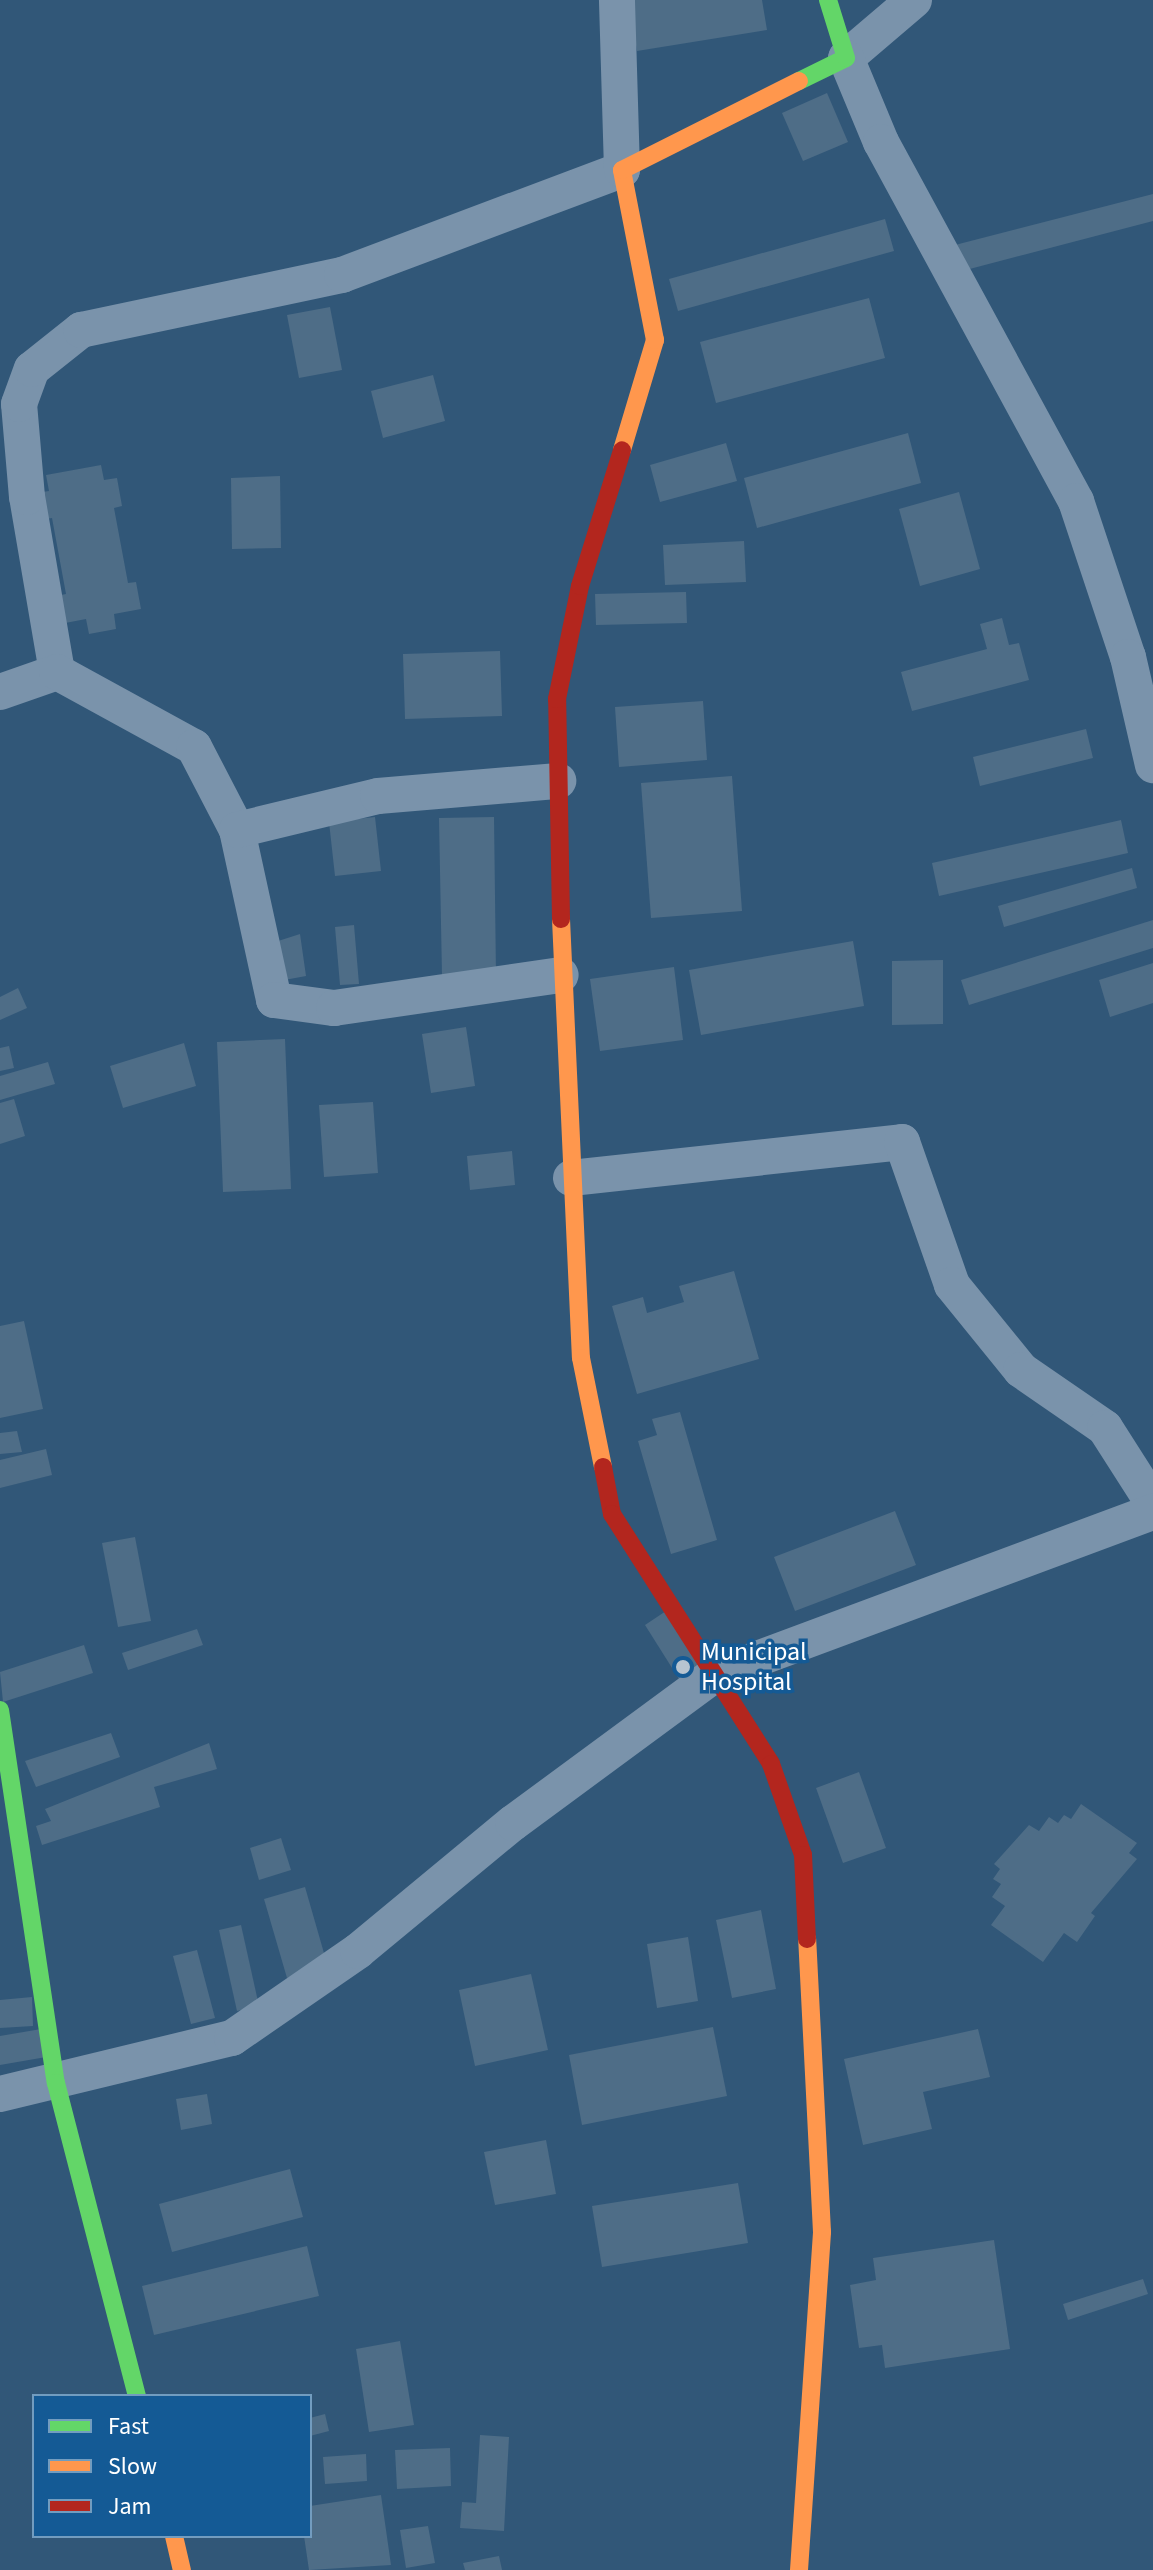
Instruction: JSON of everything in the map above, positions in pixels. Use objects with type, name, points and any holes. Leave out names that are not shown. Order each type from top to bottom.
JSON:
[{"type":"street","points":[[617,0],[622,170],[655,340],[580,586],[557,699],[561,975],[581,1358],[612,1514],[771,1764],[803,1855],[822,2232],[799,2570]]},
{"type":"street","points":[[828,0],[846,58],[881,142],[1076,501],[1140,653],[1153,765]]},
{"type":"street","points":[[561,975],[334,1008],[274,1000],[237,830],[194,747],[57,672],[13,501],[19,404],[32,369],[81,330],[342,275],[622,170],[846,58],[914,0]]},
{"type":"street","points":[[0,692],[57,672]]},
{"type":"street","points":[[237,830],[378,796],[558,781]]},
{"type":"street","points":[[0,2094],[56,2083],[232,2038],[358,1951],[513,1823],[714,1675],[1150,1516],[1105,1428],[1021,1370],[952,1285],[902,1142],[571,1178]]},
{"type":"street","points":[[0,1710],[56,2083],[136,2394]]},
{"type":"street","points":[[174,2538],[182,2570]]},
{"type":"building","points":[[629,0],[762,0],[767,30],[637,51]]},
{"type":"building","points":[[827,93],[848,142],[803,161],[782,113]]},
{"type":"building","points":[[1153,194],[1153,221],[962,271],[955,245]]},
{"type":"building","points":[[885,219],[894,251],[678,311],[669,279]]},
{"type":"building","points":[[869,298],[885,358],[716,403],[700,342]]},
{"type":"building","points":[[330,307],[342,370],[299,378],[287,315]]},
{"type":"building","points":[[433,375],[445,421],[383,438],[371,391]]},
{"type":"building","points":[[908,433],[921,483],[757,528],[744,478]]},
{"type":"building","points":[[726,443],[737,481],[660,502],[650,465]]},
{"type":"building","points":[[101,465],[104,480],[117,478],[122,506],[114,508],[128,583],[136,582],[141,609],[114,614],[116,629],[89,634],[86,619],[60,624],[55,596],[66,594],[52,518],[41,520],[36,493],[49,491],[46,475]]},
{"type":"building","points":[[280,476],[281,548],[232,549],[231,478]]},
{"type":"building","points":[[959,492],[980,569],[920,586],[899,509]]},
{"type":"building","points":[[744,541],[746,582],[665,585],[663,545]]},
{"type":"building","points":[[686,592],[687,623],[596,625],[595,594]]},
{"type":"building","points":[[1002,618],[1009,645],[1019,643],[1029,680],[912,711],[901,672],[987,649],[980,624]]},
{"type":"building","points":[[500,651],[502,716],[405,719],[403,654]]},
{"type":"building","points":[[703,701],[707,760],[619,767],[615,707]]},
{"type":"building","points":[[1086,729],[1093,758],[980,786],[973,757]]},
{"type":"building","points":[[732,776],[742,911],[651,918],[641,783]]},
{"type":"building","points":[[375,817],[381,871],[335,876],[329,822]]},
{"type":"building","points":[[494,817],[496,976],[442,976],[439,818]]},
{"type":"building","points":[[1121,820],[1128,853],[939,896],[932,863]]},
{"type":"building","points":[[1132,868],[1137,888],[1004,927],[998,906]]},
{"type":"building","points":[[1153,920],[1153,948],[969,1005],[961,980]]},
{"type":"building","points":[[354,925],[359,984],[340,985],[335,927]]},
{"type":"building","points":[[300,934],[306,976],[279,981],[275,942]]},
{"type":"building","points":[[853,941],[864,1006],[701,1035],[689,970]]},
{"type":"building","points":[[943,960],[943,1024],[892,1025],[892,961]]},
{"type":"building","points":[[1153,963],[1153,1003],[1110,1017],[1099,980]]},
{"type":"building","points":[[674,967],[683,1040],[600,1051],[590,979]]},
{"type":"building","points":[[18,988],[27,1008],[0,1020],[0,997]]},
{"type":"building","points":[[466,1027],[475,1086],[431,1093],[422,1034]]},
{"type":"building","points":[[285,1039],[291,1189],[223,1192],[217,1042]]},
{"type":"building","points":[[184,1043],[196,1086],[123,1108],[110,1066]]},
{"type":"building","points":[[9,1046],[14,1068],[0,1071],[0,1048]]},
{"type":"building","points":[[48,1062],[55,1084],[0,1100],[0,1076]]},
{"type":"building","points":[[14,1099],[25,1136],[0,1144],[0,1103]]},
{"type":"building","points":[[373,1102],[378,1173],[324,1177],[319,1105]]},
{"type":"building","points":[[512,1151],[515,1185],[470,1190],[467,1156]]},
{"type":"building","points":[[734,1271],[759,1359],[637,1394],[612,1306],[643,1297],[647,1313],[684,1302],[679,1286]]},
{"type":"building","points":[[24,1321],[43,1409],[0,1418],[0,1326]]},
{"type":"building","points":[[680,1412],[717,1540],[671,1554],[638,1441],[657,1435],[652,1419]]},
{"type":"building","points":[[17,1431],[22,1452],[0,1454],[0,1433]]},
{"type":"building","points":[[46,1449],[52,1475],[0,1488],[0,1460]]},
{"type":"building","points":[[895,1511],[916,1565],[795,1611],[774,1557]]},
{"type":"building","points":[[135,1537],[151,1621],[118,1627],[102,1543]]},
{"type":"building","points":[[666,1611],[701,1665],[679,1679],[645,1625]]},
{"type":"building","points":[[197,1629],[203,1645],[128,1670],[122,1653]]},
{"type":"building","points":[[84,1645],[93,1673],[3,1702],[0,1672]]},
{"type":"building","points":[[111,1733],[120,1757],[36,1787],[25,1761]]},
{"type":"building","points":[[209,1743],[217,1769],[154,1787],[160,1807],[42,1845],[36,1826],[51,1821],[45,1809]]},
{"type":"building","points":[[859,1772],[886,1848],[843,1863],[816,1788]]},
{"type":"building","points":[[1081,1804],[1137,1843],[1129,1853],[1137,1859],[1091,1913],[1095,1916],[1077,1942],[1064,1933],[1043,1962],[991,1925],[1005,1906],[992,1897],[1001,1884],[993,1879],[1000,1869],[994,1864],[1029,1825],[1039,1831],[1049,1817],[1058,1823],[1064,1815],[1071,1819]]},
{"type":"building","points":[[281,1838],[291,1870],[259,1880],[250,1848]]},
{"type":"building","points":[[305,1887],[328,1967],[287,1978],[264,1899]]},
{"type":"building","points":[[761,1910],[776,1989],[732,1998],[716,1920]]},
{"type":"building","points":[[241,1925],[259,2006],[237,2011],[219,1930]]},
{"type":"building","points":[[688,1937],[698,2001],[657,2008],[647,1944]]},
{"type":"building","points":[[197,1950],[215,2018],[191,2024],[173,1956]]},
{"type":"building","points":[[531,1974],[548,2050],[475,2066],[459,1990]]},
{"type":"building","points":[[32,1997],[33,2026],[0,2028],[0,2000]]},
{"type":"building","points":[[713,2027],[727,2096],[582,2125],[569,2055]]},
{"type":"building","points":[[47,2028],[52,2056],[0,2065],[0,2036]]},
{"type":"building","points":[[978,2029],[990,2077],[923,2092],[932,2129],[863,2145],[844,2059]]},
{"type":"building","points":[[207,2094],[212,2124],[181,2130],[176,2099]]},
{"type":"building","points":[[546,2140],[556,2194],[495,2205],[484,2152]]},
{"type":"building","points":[[290,2169],[303,2217],[172,2252],[159,2204]]},
{"type":"building","points":[[738,2183],[748,2243],[602,2267],[592,2206]]},
{"type":"building","points":[[994,2240],[1010,2349],[885,2368],[882,2345],[859,2348],[850,2285],[876,2280],[873,2258]]},
{"type":"building","points":[[307,2246],[319,2296],[154,2335],[142,2286]]},
{"type":"building","points":[[1143,2279],[1148,2294],[1068,2320],[1063,2304]]},
{"type":"building","points":[[400,2341],[414,2425],[369,2432],[356,2349]]},
{"type":"building","points":[[325,2414],[329,2431],[312,2435],[312,2417]]},
{"type":"building","points":[[480,2435],[509,2437],[504,2531],[460,2528],[462,2502],[476,2503]]},
{"type":"building","points":[[450,2448],[451,2486],[397,2489],[395,2450]]},
{"type":"building","points":[[366,2454],[367,2481],[325,2484],[323,2457]]},
{"type":"building","points":[[381,2495],[391,2565],[309,2570],[304,2538],[312,2538],[312,2506]]},
{"type":"building","points":[[428,2526],[435,2563],[406,2568],[400,2530]]},
{"type":"building","points":[[499,2556],[502,2570],[465,2570],[463,2563]]},
{"type":"traffic: fast","points":[[799,81],[846,58],[828,0]]},
{"type":"traffic: fast","points":[[0,1710],[56,2083],[136,2394]]},
{"type":"traffic: slow","points":[[622,450],[655,340],[622,170],[799,81]]},
{"type":"traffic: slow","points":[[561,919],[581,1358],[603,1467]]},
{"type":"traffic: slow","points":[[799,2570],[822,2232],[807,1939]]},
{"type":"traffic: slow","points":[[174,2538],[182,2570]]},
{"type":"traffic: jam","points":[[561,919],[557,699],[580,586],[622,450]]},
{"type":"traffic: jam","points":[[603,1467],[612,1514],[771,1764],[803,1855],[807,1939]]},
{"type":"place","name":"Municipal Hospital","points":[[683,1667]]}]
